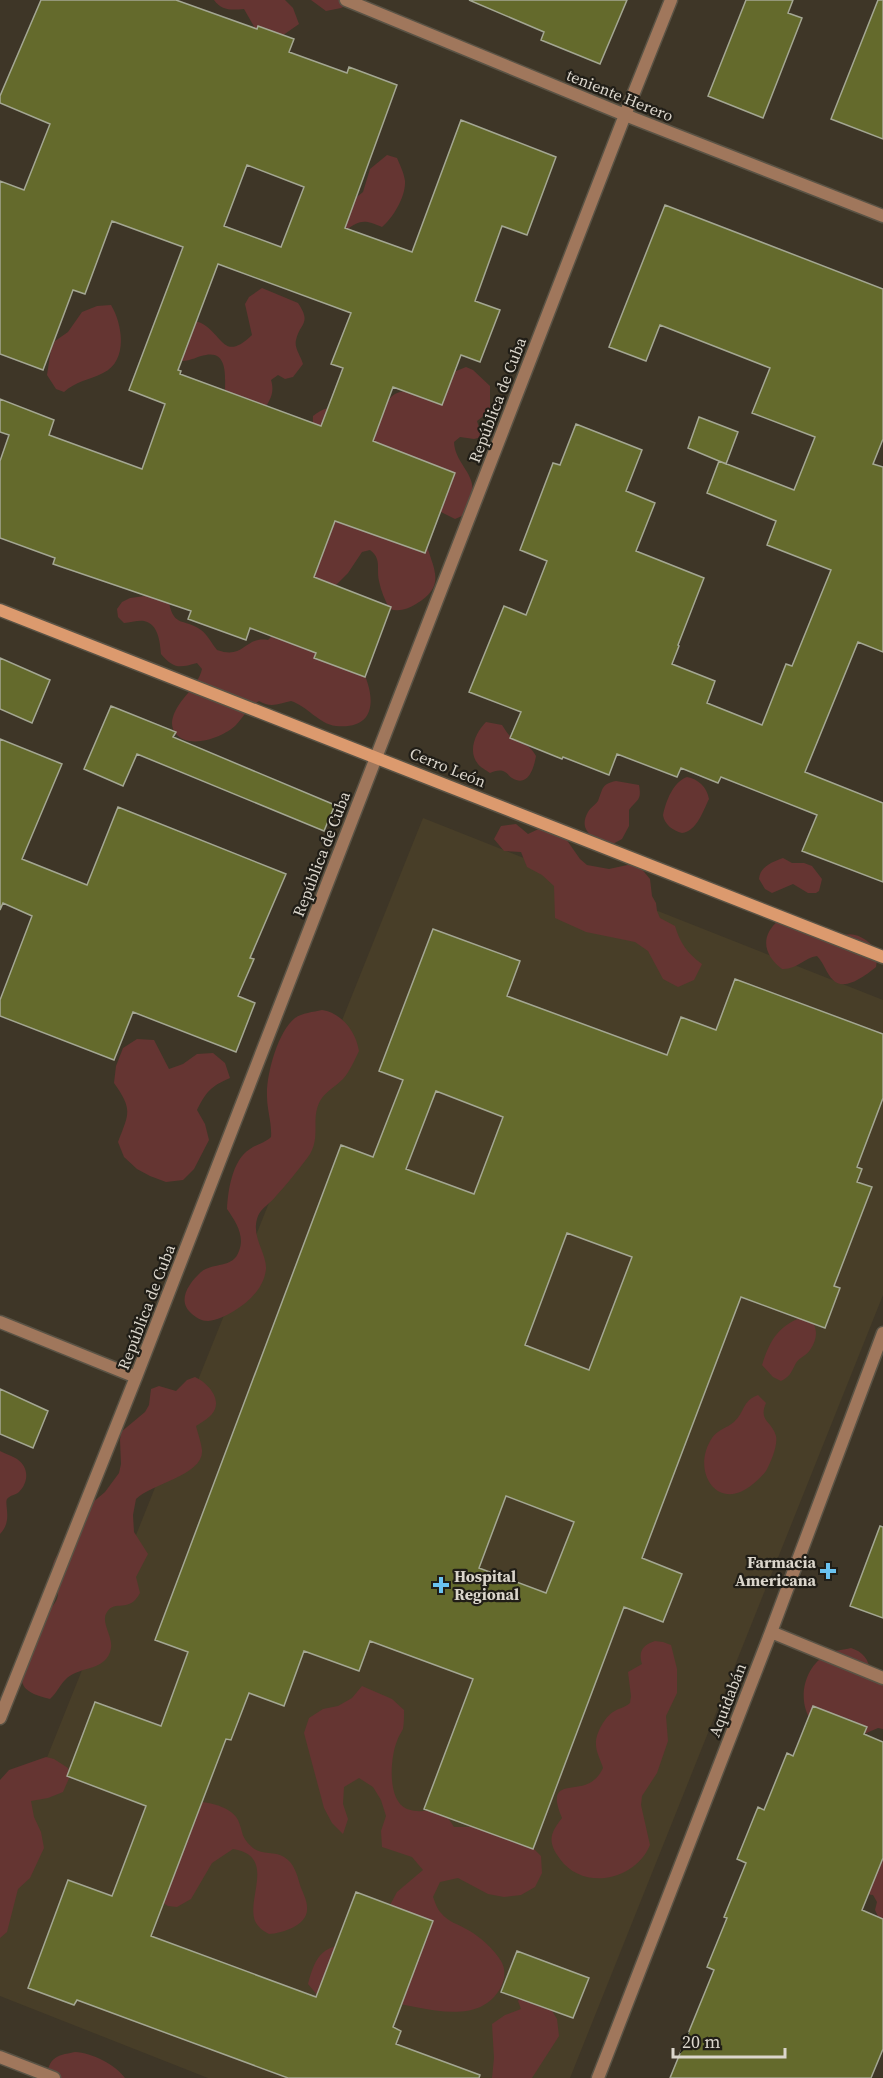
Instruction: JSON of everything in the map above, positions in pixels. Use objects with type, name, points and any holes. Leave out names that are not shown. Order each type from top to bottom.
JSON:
[{"type":"street","name":"teniente Herero","points":[[346,0],[625,115],[883,216]]},
{"type":"street","name":"República de Cuba","points":[[0,1718],[136,1377],[671,0]]},
{"type":"street","name":"Cerro León","points":[[0,610],[883,957]]},
{"type":"street","points":[[0,1322],[136,1377]]},
{"type":"street","name":"Aquidabán","points":[[598,2078],[771,1632],[883,1333]]},
{"type":"street","points":[[771,1632],[883,1678]]},
{"type":"street","points":[[0,2056],[54,2078]]},
{"type":"shaded area","points":[[214,0],[285,0],[293,8],[299,24],[279,38],[256,30],[244,9],[224,8]]},
{"type":"shaded area","points":[[311,0],[357,0],[341,8],[326,11]]},
{"type":"shaded area","points":[[387,155],[397,158],[404,178],[405,187],[398,206],[382,227],[362,222],[344,231],[338,212],[363,192],[370,169]]},
{"type":"shaded area","points":[[262,288],[298,303],[305,319],[296,343],[303,364],[293,377],[285,379],[278,375],[271,380],[272,393],[263,411],[225,392],[224,366],[218,357],[206,355],[182,361],[176,356],[187,319],[201,323],[224,344],[235,346],[242,343],[252,335],[245,304],[249,297]]},
{"type":"shaded area","points":[[111,305],[118,322],[121,342],[116,360],[103,373],[78,383],[64,392],[56,389],[47,375],[51,349],[55,341],[68,332],[82,312],[97,306]]},
{"type":"shaded area","points":[[466,367],[473,370],[490,386],[490,411],[477,421],[482,437],[474,439],[460,437],[454,442],[458,458],[472,485],[473,493],[466,511],[455,519],[441,512],[431,499],[425,533],[435,574],[432,589],[426,597],[410,607],[400,610],[390,609],[380,585],[376,557],[370,550],[362,552],[348,573],[336,585],[327,585],[317,581],[308,573],[313,416],[337,406],[382,411],[397,393]]},
{"type":"shaded area","points":[[151,592],[169,603],[177,619],[203,632],[217,650],[233,652],[254,641],[268,640],[274,634],[361,667],[371,699],[366,716],[360,722],[350,726],[336,726],[324,722],[291,701],[271,705],[259,701],[224,734],[207,740],[182,739],[174,730],[173,717],[197,681],[202,669],[197,663],[173,665],[161,654],[159,639],[155,629],[149,623],[139,621],[124,623],[118,617],[117,609],[122,602],[130,598],[145,596]]},
{"type":"shaded area","points":[[486,722],[502,725],[512,738],[528,746],[536,756],[532,771],[526,779],[518,780],[501,771],[490,773],[478,764],[473,753],[474,742]]},
{"type":"shaded area","points":[[687,777],[701,784],[709,799],[696,825],[682,833],[670,827],[663,815],[674,788]]},
{"type":"shaded area","points":[[616,781],[639,785],[640,794],[629,810],[629,826],[622,839],[611,845],[589,834],[585,819],[598,801],[603,788]]},
{"type":"shaded area","name":"Hospital Regional","points":[[423,818],[883,1000],[883,1295],[570,2078],[208,2078],[0,1996],[0,1875]]},
{"type":"shaded area","points":[[516,824],[528,834],[545,826],[553,829],[566,839],[587,865],[609,869],[632,864],[640,867],[650,879],[652,896],[660,918],[675,926],[685,947],[702,964],[694,980],[678,987],[663,979],[648,951],[635,942],[586,932],[555,918],[554,886],[542,875],[527,867],[521,852],[504,851],[494,839],[501,826]]},
{"type":"shaded area","points":[[783,858],[792,863],[812,866],[822,879],[819,891],[808,893],[793,884],[772,893],[765,889],[759,879],[762,871],[768,865]]},
{"type":"shaded area","points":[[779,920],[803,926],[816,937],[831,943],[844,935],[859,936],[868,941],[878,952],[876,967],[855,981],[843,984],[833,980],[817,956],[792,968],[782,969],[771,957],[766,945],[769,932]]},
{"type":"shaded area","points":[[322,1010],[342,1019],[355,1037],[359,1051],[345,1076],[320,1101],[317,1108],[314,1142],[308,1157],[258,1216],[257,1237],[266,1263],[265,1276],[259,1288],[245,1303],[231,1313],[215,1320],[201,1320],[187,1309],[186,1292],[201,1272],[228,1263],[236,1257],[239,1251],[240,1235],[227,1209],[230,1185],[235,1168],[244,1154],[271,1137],[267,1087],[278,1043],[295,1018]]},
{"type":"shaded area","points":[[137,1039],[154,1040],[169,1069],[183,1064],[197,1054],[213,1053],[225,1063],[230,1078],[210,1090],[197,1110],[205,1124],[209,1140],[194,1169],[183,1180],[166,1182],[137,1169],[124,1157],[118,1142],[127,1118],[127,1106],[114,1083],[116,1066],[123,1048]]},
{"type":"shaded area","points":[[806,1315],[815,1327],[815,1340],[809,1352],[797,1361],[789,1375],[781,1381],[773,1377],[762,1365],[765,1355],[783,1328]]},
{"type":"shaded area","points":[[195,1377],[211,1390],[216,1399],[212,1414],[196,1426],[202,1450],[200,1459],[186,1472],[136,1499],[133,1515],[134,1532],[148,1554],[136,1577],[140,1593],[136,1599],[127,1605],[110,1608],[105,1616],[111,1643],[109,1655],[99,1664],[67,1678],[50,1699],[31,1693],[23,1684],[22,1671],[35,1626],[54,1605],[58,1596],[53,1571],[54,1561],[75,1537],[72,1522],[77,1507],[92,1503],[105,1492],[119,1473],[121,1432],[145,1412],[149,1405],[151,1389],[159,1386],[176,1391],[187,1380]]},
{"type":"shaded area","points":[[758,1395],[766,1403],[764,1414],[776,1436],[772,1458],[766,1471],[753,1484],[740,1492],[729,1494],[719,1491],[711,1485],[706,1475],[704,1463],[706,1451],[714,1435],[734,1422],[749,1400]]},
{"type":"shaded area","points":[[0,1451],[21,1462],[26,1470],[26,1479],[18,1493],[6,1501],[7,1519],[0,1534]]},
{"type":"shaded area","points":[[655,1641],[671,1645],[677,1669],[677,1693],[666,1716],[668,1741],[657,1773],[642,1796],[641,1805],[650,1845],[633,1867],[621,1874],[608,1878],[582,1875],[570,1869],[553,1848],[553,1833],[562,1818],[557,1796],[565,1789],[587,1784],[600,1773],[603,1768],[596,1745],[599,1731],[610,1714],[630,1703],[628,1672],[642,1664],[642,1649]]},
{"type":"shaded area","points":[[851,1648],[867,1660],[870,1672],[883,1680],[883,1729],[878,1728],[864,1734],[854,1721],[846,1718],[839,1722],[813,1723],[808,1715],[804,1696],[805,1686],[813,1667],[828,1654]]},
{"type":"shaded area","points":[[362,1686],[392,1699],[404,1710],[403,1729],[395,1748],[392,1768],[393,1788],[401,1804],[415,1811],[432,1810],[442,1813],[454,1827],[485,1827],[530,1845],[541,1856],[542,1873],[535,1887],[521,1895],[504,1897],[488,1894],[458,1878],[440,1882],[433,1897],[438,1910],[444,1916],[481,1939],[503,1964],[504,1974],[501,1987],[491,2000],[478,2008],[447,2012],[374,2000],[318,1996],[308,1984],[320,1955],[332,1947],[363,1941],[397,1892],[423,1870],[412,1857],[382,1847],[381,1831],[386,1816],[381,1800],[373,1787],[359,1778],[344,1787],[343,1804],[348,1819],[343,1834],[332,1823],[324,1808],[304,1733],[309,1718],[323,1709],[338,1706],[352,1698]]},
{"type":"shaded area","points":[[46,1757],[68,1768],[70,1776],[63,1792],[31,1801],[44,1848],[30,1878],[18,1889],[7,1932],[0,1938],[0,1780],[9,1770]]},
{"type":"shaded area","points":[[201,1802],[216,1805],[231,1812],[238,1820],[244,1838],[253,1848],[260,1852],[280,1855],[290,1862],[307,1904],[307,1913],[300,1923],[288,1930],[269,1934],[259,1927],[253,1912],[257,1879],[254,1860],[246,1853],[233,1849],[212,1863],[191,1899],[177,1907],[168,1906],[147,1893]]},
{"type":"shaded area","points":[[883,1856],[883,1927],[875,1910],[877,1902],[873,1895],[865,1894]]},
{"type":"shaded area","points":[[522,1994],[549,2006],[557,2019],[559,2036],[532,2078],[492,2078],[494,2058],[492,2024],[505,2015],[521,2009],[518,2001]]},
{"type":"shaded area","points":[[75,2052],[103,2060],[125,2078],[45,2078],[54,2059]]},
{"type":"building","points":[[41,0],[176,0],[257,29],[258,26],[294,39],[289,52],[347,73],[349,67],[397,85],[345,228],[412,252],[461,120],[556,157],[527,235],[502,226],[475,301],[500,310],[480,362],[461,355],[442,405],[393,387],[373,441],[455,473],[425,553],[335,521],[314,577],[391,607],[365,677],[314,658],[316,653],[250,628],[246,640],[188,619],[191,611],[53,564],[55,558],[0,538],[0,461],[9,435],[0,432],[0,399],[54,420],[49,435],[142,469],[165,404],[129,390],[183,247],[112,221],[85,294],[73,290],[43,370],[0,354],[0,181],[24,190],[50,124],[0,103],[0,96]],"holes":[[[247,165],[304,187],[281,247],[224,226]],[[218,264],[351,313],[331,364],[343,368],[321,426],[180,374],[181,371],[178,370]]]},
{"type":"building","points":[[469,0],[627,0],[600,64],[541,40],[544,32]]},
{"type":"building","points":[[746,0],[793,0],[788,13],[802,18],[763,118],[708,96]]},
{"type":"building","points":[[878,0],[883,0],[883,139],[831,119]]},
{"type":"building","points":[[665,205],[883,289],[883,439],[873,464],[883,467],[883,652],[858,642],[805,772],[883,803],[883,882],[802,851],[817,815],[721,777],[718,783],[681,768],[677,777],[617,754],[609,775],[563,757],[562,759],[510,738],[521,712],[469,692],[504,606],[526,615],[547,561],[520,550],[553,463],[560,465],[576,424],[642,450],[626,491],[655,503],[636,551],[704,578],[672,664],[715,681],[707,703],[762,725],[786,664],[792,666],[831,570],[767,545],[776,521],[707,493],[719,461],[794,490],[815,437],[752,413],[770,368],[660,325],[646,361],[609,347]]},
{"type":"building","points":[[699,417],[738,432],[726,464],[688,448]]},
{"type":"building","points":[[0,658],[50,680],[32,723],[0,709]]},
{"type":"building","points":[[111,706],[176,732],[173,737],[335,805],[324,831],[137,754],[123,786],[84,769]]},
{"type":"building","points":[[0,739],[62,764],[22,859],[87,885],[118,807],[286,874],[250,958],[254,959],[238,996],[255,1003],[236,1052],[133,1012],[114,1060],[0,1016],[0,1000],[32,916],[3,903],[0,910]]},
{"type":"building","points":[[433,929],[520,961],[507,996],[667,1055],[681,1017],[716,1030],[735,979],[883,1034],[883,1098],[857,1167],[862,1169],[857,1182],[872,1187],[834,1286],[840,1288],[825,1328],[741,1297],[642,1558],[682,1574],[663,1622],[624,1607],[533,1849],[424,1809],[473,1679],[370,1641],[359,1671],[304,1651],[284,1706],[249,1693],[231,1740],[226,1739],[151,1936],[316,1997],[356,1892],[433,1921],[393,2027],[401,2031],[396,2044],[480,2075],[479,2078],[288,2078],[77,2000],[74,2005],[28,1988],[68,1880],[112,1896],[146,1806],[67,1776],[95,1702],[161,1726],[188,1652],[155,1640],[341,1145],[373,1157],[403,1080],[379,1071]],"holes":[[[436,1091],[503,1117],[474,1194],[406,1169]],[[567,1233],[632,1257],[589,1370],[525,1345]],[[506,1496],[574,1522],[546,1593],[479,1568]]]},
{"type":"building","points":[[0,1389],[48,1411],[33,1448],[0,1434]]},
{"type":"building","points":[[880,1526],[883,1527],[883,1618],[850,1606]]},
{"type":"building","points":[[813,1706],[867,1727],[864,1734],[883,1742],[883,1858],[862,1910],[883,1919],[883,2049],[871,2078],[670,2078],[714,1970],[707,1967],[746,1863],[737,1859],[758,1807],[764,1810],[787,1753],[793,1756]]},
{"type":"building","points":[[517,1951],[589,1978],[573,2018],[501,1992]]},
{"type":"place","name":"Farmacia Americana","points":[[828,1571]]},
{"type":"place","name":"Hospital Regional","points":[[441,1585]]}]
